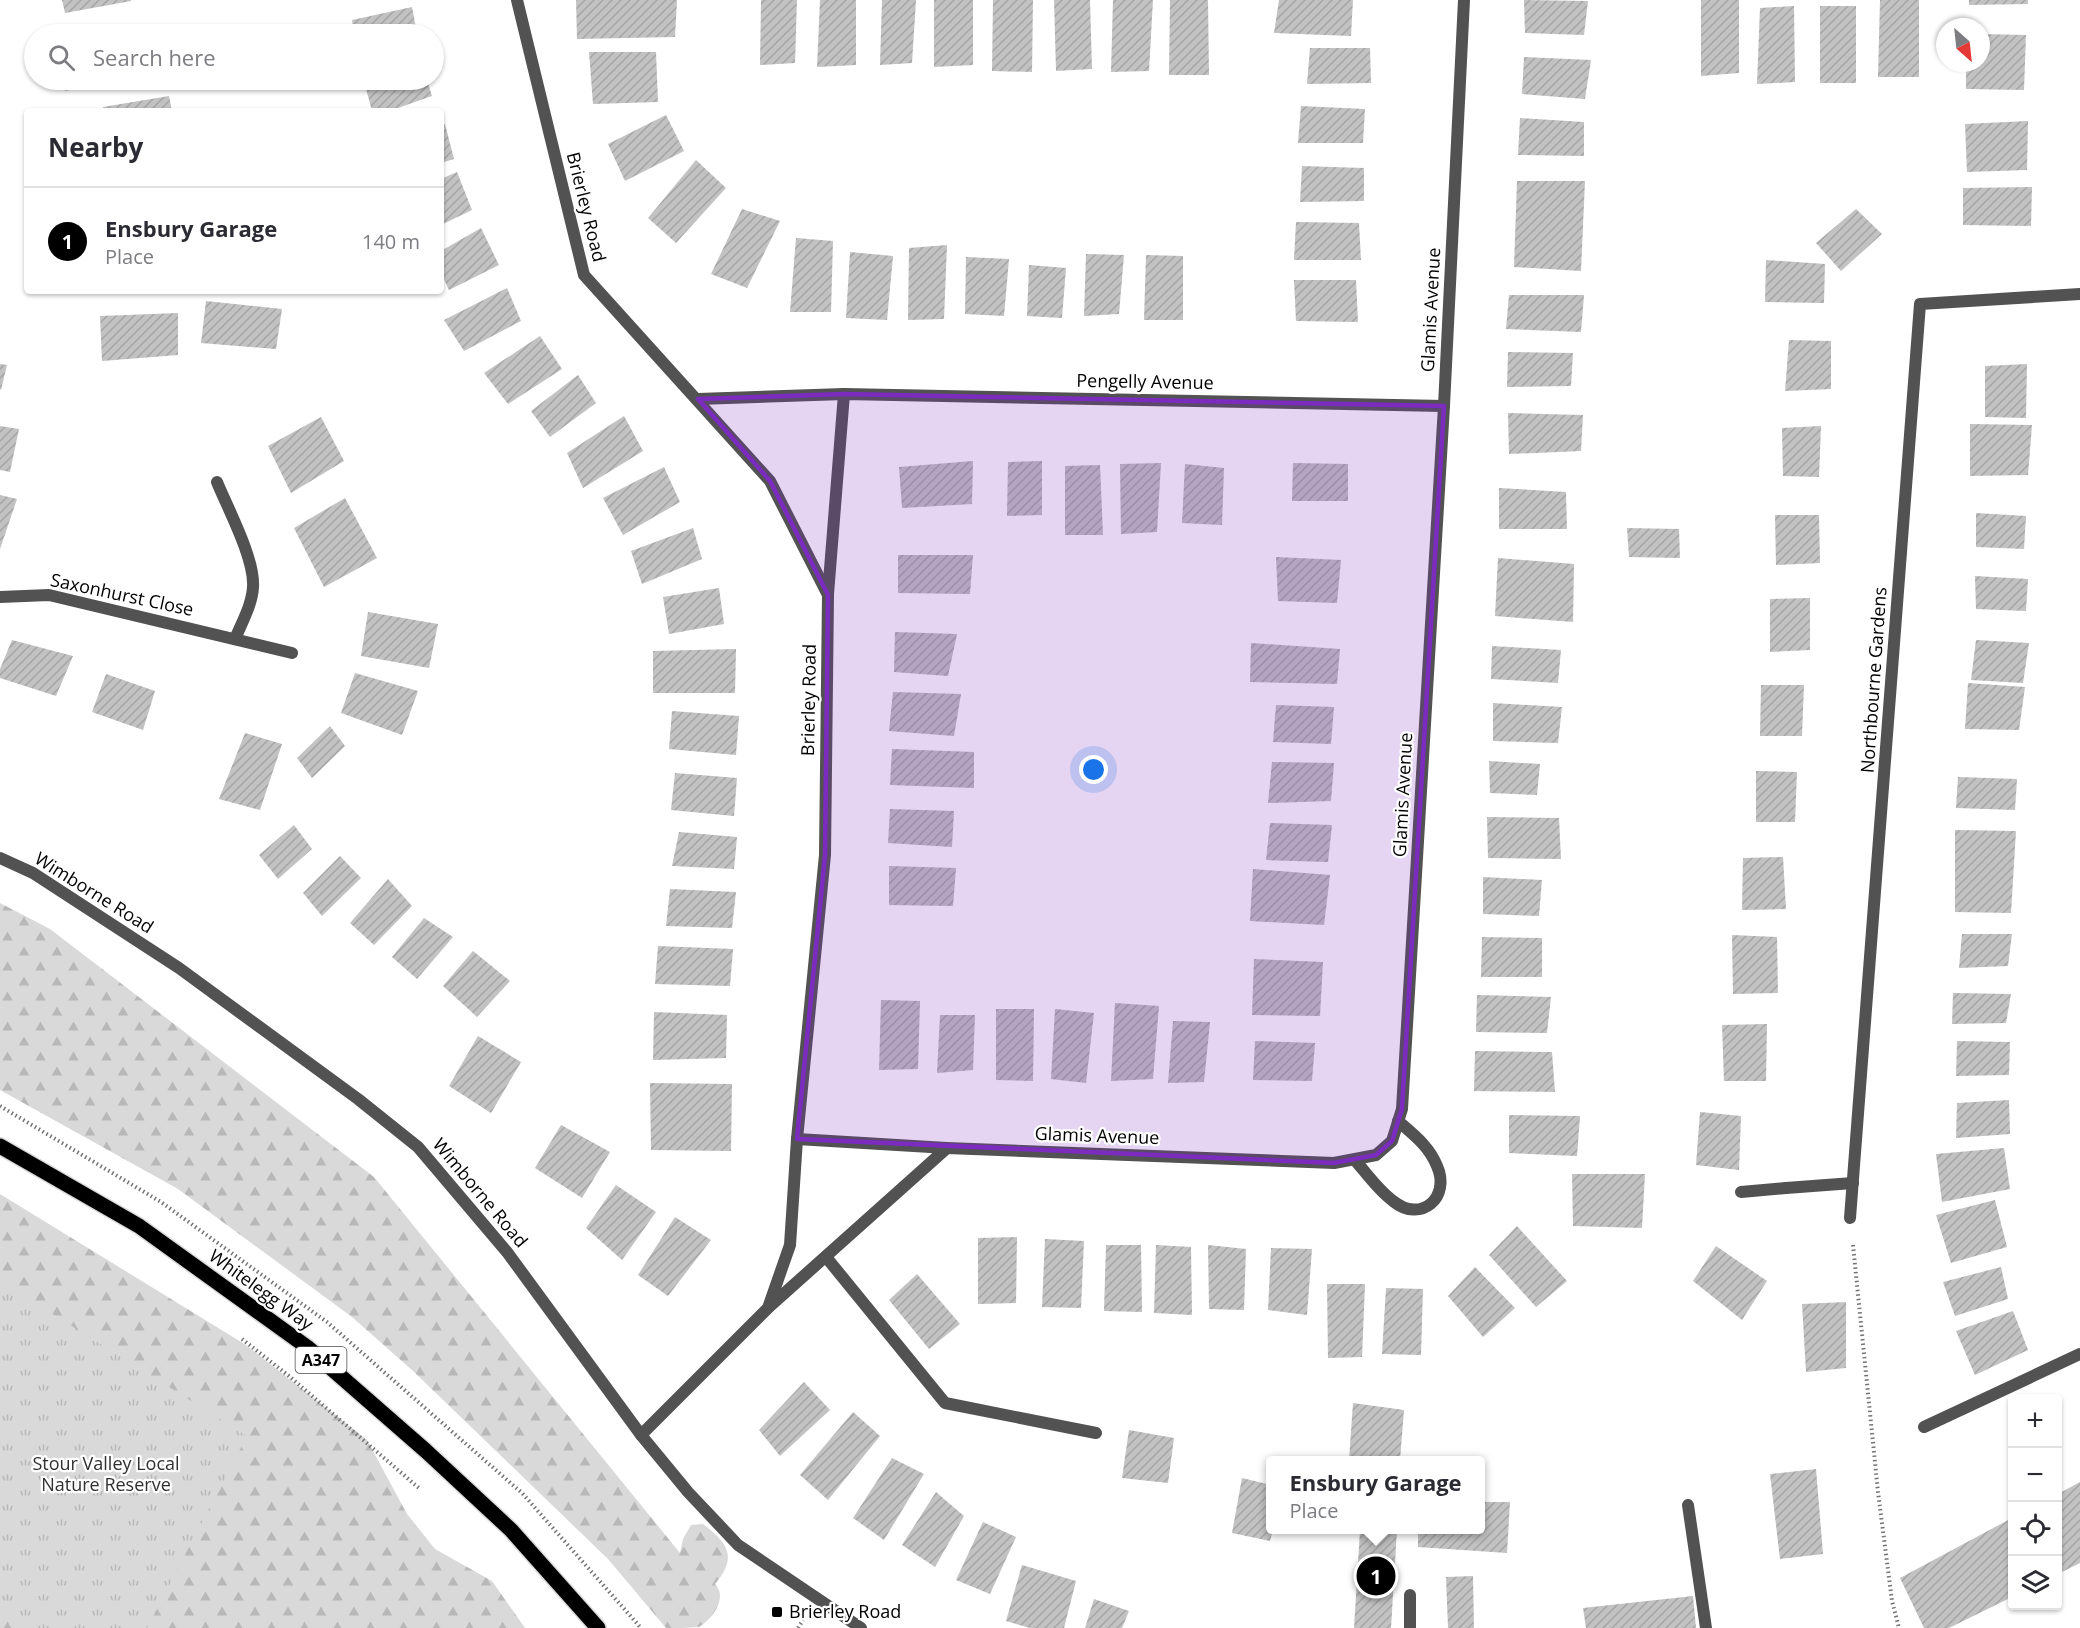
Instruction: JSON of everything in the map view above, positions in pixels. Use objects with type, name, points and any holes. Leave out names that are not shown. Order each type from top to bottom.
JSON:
[{"type":"main road","name":"Whitelegg Way","points":[[0,1146],[139,1226],[307,1347],[426,1451],[511,1530],[598,1628]]},
{"type":"street","name":"Brierley Road","points":[[516,0],[584,275],[770,481],[828,595],[825,855],[797,1138],[790,1245],[768,1308],[641,1435]]},
{"type":"street","name":"Glamis Avenue","points":[[797,1138],[947,1148],[1334,1163],[1376,1155],[1392,1141],[1402,1109],[1444,406],[1464,0]]},
{"type":"street","name":"Northbourne Gardens","points":[[1850,1218],[1920,304],[2080,294]]},
{"type":"street","name":"Pengelly Avenue","points":[[698,399],[844,394],[1444,406]]},
{"type":"street","points":[[828,595],[844,394]]},
{"type":"street","points":[[217,482],[250,562],[253,585],[250,603],[235,639]]},
{"type":"street","name":"Saxonhurst Close","points":[[0,597],[49,595],[292,653]]},
{"type":"street","name":"Wimborne Road","points":[[0,858],[33,873],[179,968],[418,1147],[507,1252],[641,1435],[688,1492],[738,1545],[861,1628]]},
{"type":"street","points":[[1356,1160],[1393,1202],[1407,1209],[1420,1209],[1431,1204],[1441,1184],[1438,1168],[1428,1148],[1398,1121]]},
{"type":"street","points":[[768,1308],[947,1148]]},
{"type":"street","points":[[1741,1192],[1853,1184]]},
{"type":"street","points":[[826,1257],[945,1403],[1096,1433]]},
{"type":"street","points":[[1924,1427],[2080,1354]]},
{"type":"street","points":[[1688,1505],[1706,1628]]},
{"type":"street","points":[[1410,1595],[1410,1628]]},
{"type":"path","points":[[1850,1218],[1878,1492],[1892,1601],[1899,1628]]},
{"type":"path","points":[[235,1333],[422,1490]]},
{"type":"highlighted area","points":[[844,394],[1444,406],[1402,1109],[1392,1141],[1376,1155],[1334,1163],[797,1139],[825,855],[828,595],[770,481],[698,399]]},
{"type":"green space","points":[[0,903],[50,929],[374,1177],[680,1553],[683,1539],[691,1525],[703,1524],[724,1544],[728,1558],[715,1584],[719,1589],[719,1601],[709,1619],[699,1627],[666,1628],[608,1559],[413,1371],[352,1317],[178,1189],[0,1090]]},
{"type":"green space","points":[[0,1194],[246,1345],[367,1440],[407,1514],[435,1549],[492,1581],[525,1628],[0,1628]]},
{"type":"green space","name":"Stour Valley Local Nature Reserve","points":[[0,1281],[247,1436],[147,1628],[37,1628],[0,1609]]},
{"type":"building","points":[[62,0],[131,0],[131,1],[65,13]]},
{"type":"building","points":[[576,0],[677,0],[675,37],[577,39]]},
{"type":"building","points":[[761,0],[797,0],[795,63],[760,65]]},
{"type":"building","points":[[820,0],[856,0],[856,65],[817,67]]},
{"type":"building","points":[[882,0],[916,0],[912,63],[880,65]]},
{"type":"building","points":[[934,0],[973,0],[973,65],[934,67]]},
{"type":"building","points":[[993,0],[1033,0],[1032,72],[992,71]]},
{"type":"building","points":[[1054,0],[1090,0],[1092,69],[1056,71]]},
{"type":"building","points":[[1113,0],[1153,0],[1149,71],[1111,72]]},
{"type":"building","points":[[1170,0],[1208,0],[1209,75],[1169,75]]},
{"type":"building","points":[[1279,0],[1353,0],[1351,36],[1274,33]]},
{"type":"building","points":[[1524,0],[1588,1],[1584,35],[1525,33]]},
{"type":"building","points":[[1701,0],[1739,0],[1739,73],[1701,76]]},
{"type":"building","points":[[1880,0],[1919,0],[1919,77],[1878,77]]},
{"type":"building","points":[[1969,0],[2028,0],[2028,4],[1969,5]]},
{"type":"building","points":[[1794,6],[1795,82],[1757,84],[1760,8]]},
{"type":"building","points":[[1820,6],[1856,6],[1856,83],[1820,83]]},
{"type":"building","points":[[412,7],[415,24],[353,24],[352,20]]},
{"type":"building","points":[[1990,34],[2026,35],[2024,90],[1966,89],[1966,72],[1990,72]]},
{"type":"building","points":[[1310,48],[1370,48],[1371,83],[1307,84]]},
{"type":"building","points":[[589,52],[656,52],[658,102],[593,104]]},
{"type":"building","points":[[1524,57],[1591,60],[1585,99],[1522,94]]},
{"type":"building","points":[[366,90],[430,90],[432,96],[398,108],[371,108]]},
{"type":"building","points":[[169,96],[171,108],[103,108]]},
{"type":"building","points":[[1301,106],[1365,109],[1363,143],[1298,143]]},
{"type":"building","points":[[666,115],[684,151],[625,181],[608,144]]},
{"type":"building","points":[[1520,118],[1584,122],[1584,156],[1518,155]]},
{"type":"building","points":[[2028,121],[2027,170],[1967,172],[1965,124]]},
{"type":"building","points":[[444,124],[454,159],[444,162]]},
{"type":"building","points":[[696,160],[726,188],[676,243],[648,218]]},
{"type":"building","points":[[1302,166],[1364,168],[1364,201],[1300,202]]},
{"type":"building","points":[[457,172],[472,210],[444,224],[444,178]]},
{"type":"building","points":[[1517,181],[1585,181],[1581,271],[1514,267]]},
{"type":"building","points":[[2032,187],[2031,226],[1963,225],[1963,188]]},
{"type":"building","points":[[742,209],[780,221],[747,288],[711,274]]},
{"type":"building","points":[[1856,209],[1882,234],[1841,271],[1816,243]]},
{"type":"building","points":[[1296,222],[1359,223],[1361,260],[1294,260]]},
{"type":"building","points":[[481,228],[499,265],[449,290],[444,279],[444,249]]},
{"type":"building","points":[[796,238],[833,241],[831,312],[790,312]]},
{"type":"building","points":[[947,245],[944,319],[908,320],[909,248]]},
{"type":"building","points":[[850,252],[893,256],[887,320],[846,318]]},
{"type":"building","points":[[1086,254],[1124,255],[1119,314],[1084,316]]},
{"type":"building","points":[[1146,255],[1183,256],[1183,320],[1144,320]]},
{"type":"building","points":[[966,257],[1009,259],[1004,316],[965,314]]},
{"type":"building","points":[[1766,260],[1825,264],[1824,303],[1765,302]]},
{"type":"building","points":[[1029,265],[1066,268],[1062,318],[1027,316]]},
{"type":"building","points":[[1294,280],[1356,280],[1358,322],[1296,321]]},
{"type":"building","points":[[507,288],[521,321],[464,351],[444,320]]},
{"type":"building","points":[[1509,295],[1584,295],[1581,332],[1506,329]]},
{"type":"building","points":[[206,301],[282,309],[276,349],[201,343]]},
{"type":"building","points":[[178,313],[178,355],[102,361],[100,316]]},
{"type":"building","points":[[540,336],[562,369],[508,404],[484,373]]},
{"type":"building","points":[[1789,340],[1831,341],[1831,389],[1785,391]]},
{"type":"building","points":[[1508,352],[1573,353],[1571,386],[1507,387]]},
{"type":"building","points":[[0,364],[7,365],[1,390],[0,389]]},
{"type":"building","points":[[2027,364],[2026,418],[1985,417],[1985,366]]},
{"type":"building","points":[[578,375],[596,403],[550,437],[531,411]]},
{"type":"building","points":[[1508,413],[1583,415],[1581,451],[1509,454]]},
{"type":"building","points":[[624,416],[643,451],[583,488],[567,453]]},
{"type":"building","points":[[321,417],[344,461],[291,493],[268,446]]},
{"type":"building","points":[[1970,424],[2032,425],[2028,475],[1970,476]]},
{"type":"building","points":[[0,426],[19,429],[10,472],[0,470]]},
{"type":"building","points":[[1821,426],[1819,477],[1783,476],[1782,428]]},
{"type":"building","points":[[973,461],[972,504],[902,508],[899,467]]},
{"type":"building","points":[[1042,461],[1042,515],[1007,516],[1008,462]]},
{"type":"building","points":[[1161,463],[1157,532],[1121,534],[1120,464]]},
{"type":"building","points":[[1293,463],[1348,464],[1348,501],[1292,501]]},
{"type":"building","points":[[1185,464],[1224,468],[1222,525],[1182,523]]},
{"type":"building","points":[[1100,465],[1103,535],[1065,535],[1065,466]]},
{"type":"building","points":[[664,467],[680,502],[623,535],[603,498]]},
{"type":"building","points":[[1499,488],[1566,492],[1567,529],[1499,529]]},
{"type":"building","points":[[0,495],[17,499],[0,549]]},
{"type":"building","points":[[345,498],[377,558],[324,587],[294,528]]},
{"type":"building","points":[[1976,513],[2026,516],[2024,549],[1976,547]]},
{"type":"building","points":[[1775,515],[1819,515],[1820,563],[1776,565]]},
{"type":"building","points":[[693,528],[702,559],[642,584],[631,551]]},
{"type":"building","points":[[1627,528],[1679,529],[1680,558],[1629,557]]},
{"type":"building","points":[[898,555],[973,555],[970,594],[898,593]]},
{"type":"building","points":[[1276,557],[1341,560],[1337,603],[1278,601]]},
{"type":"building","points":[[1498,558],[1574,564],[1573,622],[1495,616]]},
{"type":"building","points":[[1975,576],[2028,579],[2026,611],[1976,609]]},
{"type":"building","points":[[719,588],[724,624],[669,634],[663,597]]},
{"type":"building","points":[[1810,598],[1810,650],[1770,652],[1770,599]]},
{"type":"building","points":[[368,612],[438,624],[429,668],[361,656]]},
{"type":"building","points":[[895,632],[957,634],[948,676],[894,672]]},
{"type":"building","points":[[12,640],[73,656],[56,696],[0,678],[0,669]]},
{"type":"building","points":[[1976,640],[2029,643],[2023,683],[1971,680]]},
{"type":"building","points":[[1251,643],[1340,649],[1337,684],[1250,682]]},
{"type":"building","points":[[1492,646],[1561,650],[1558,683],[1491,679]]},
{"type":"building","points":[[736,649],[735,693],[653,693],[653,651]]},
{"type":"building","points":[[355,673],[418,691],[402,735],[341,713]]},
{"type":"building","points":[[106,674],[155,691],[143,730],[92,712]]},
{"type":"building","points":[[1968,683],[2025,687],[2019,730],[1965,729]]},
{"type":"building","points":[[1761,685],[1804,685],[1802,736],[1760,736]]},
{"type":"building","points":[[893,692],[961,694],[954,736],[889,731]]},
{"type":"building","points":[[1493,703],[1562,707],[1558,743],[1493,741]]},
{"type":"building","points":[[1276,705],[1334,707],[1331,744],[1273,742]]},
{"type":"building","points":[[672,711],[739,716],[736,755],[669,749]]},
{"type":"building","points":[[330,726],[345,746],[312,778],[297,758]]},
{"type":"building","points":[[245,733],[282,744],[260,810],[219,799]]},
{"type":"building","points":[[892,749],[974,752],[974,788],[890,785]]},
{"type":"building","points":[[1489,761],[1540,764],[1537,795],[1490,793]]},
{"type":"building","points":[[1272,762],[1334,763],[1331,801],[1268,803]]},
{"type":"building","points":[[1756,771],[1797,772],[1795,822],[1756,822]]},
{"type":"building","points":[[675,773],[737,778],[734,816],[671,810]]},
{"type":"building","points":[[1958,777],[2017,779],[2015,810],[1956,808]]},
{"type":"building","points":[[890,809],[954,811],[952,847],[888,843]]},
{"type":"building","points":[[1487,817],[1559,818],[1561,859],[1488,858]]},
{"type":"building","points":[[1270,823],[1332,825],[1328,862],[1266,860]]},
{"type":"building","points":[[294,825],[312,849],[278,879],[259,855]]},
{"type":"building","points":[[1955,830],[2016,831],[2011,913],[1955,912]]},
{"type":"building","points":[[679,832],[737,837],[734,869],[672,866]]},
{"type":"building","points":[[340,856],[361,878],[322,916],[303,893]]},
{"type":"building","points":[[1783,857],[1786,909],[1742,910],[1743,858]]},
{"type":"building","points":[[889,866],[956,868],[953,906],[889,905]]},
{"type":"building","points":[[1253,869],[1330,875],[1324,925],[1250,921]]},
{"type":"building","points":[[1483,877],[1542,880],[1539,916],[1483,914]]},
{"type":"building","points":[[388,879],[412,906],[374,945],[350,923]]},
{"type":"building","points":[[670,889],[736,892],[732,928],[666,926]]},
{"type":"building","points":[[424,918],[453,937],[417,979],[392,957]]},
{"type":"building","points":[[1962,934],[2012,934],[2008,966],[1959,968]]},
{"type":"building","points":[[1732,935],[1777,937],[1778,993],[1733,994]]},
{"type":"building","points":[[1482,937],[1542,938],[1542,977],[1481,977]]},
{"type":"building","points":[[658,946],[733,949],[730,986],[655,984]]},
{"type":"building","points":[[473,951],[510,981],[477,1017],[443,986]]},
{"type":"building","points":[[1254,959],[1323,962],[1320,1016],[1252,1015]]},
{"type":"building","points":[[1953,993],[2011,994],[2006,1023],[1952,1024]]},
{"type":"building","points":[[1477,995],[1551,997],[1547,1033],[1476,1032]]},
{"type":"building","points":[[881,1000],[920,1001],[918,1069],[879,1070]]},
{"type":"building","points":[[1115,1003],[1159,1006],[1153,1079],[1111,1081]]},
{"type":"building","points":[[996,1009],[1034,1009],[1033,1081],[996,1080]]},
{"type":"building","points":[[1055,1009],[1094,1013],[1086,1083],[1051,1079]]},
{"type":"building","points":[[654,1012],[727,1015],[726,1058],[653,1060]]},
{"type":"building","points":[[940,1015],[975,1015],[973,1070],[937,1073]]},
{"type":"building","points":[[1173,1021],[1210,1022],[1204,1082],[1168,1083]]},
{"type":"building","points":[[1767,1024],[1766,1081],[1724,1081],[1722,1025]]},
{"type":"building","points":[[478,1036],[521,1062],[491,1113],[449,1086]]},
{"type":"building","points":[[1255,1041],[1315,1043],[1312,1081],[1253,1080]]},
{"type":"building","points":[[1957,1041],[2010,1042],[2009,1075],[1956,1076]]},
{"type":"building","points":[[1475,1051],[1552,1052],[1555,1092],[1474,1091]]},
{"type":"building","points":[[650,1083],[732,1084],[731,1151],[651,1150]]},
{"type":"building","points":[[2009,1100],[2010,1134],[1956,1138],[1957,1103]]},
{"type":"building","points":[[1700,1112],[1741,1116],[1739,1170],[1696,1165]]},
{"type":"building","points":[[1509,1115],[1580,1116],[1577,1156],[1509,1153]]},
{"type":"building","points":[[561,1125],[610,1152],[582,1198],[535,1168]]},
{"type":"building","points":[[2004,1148],[2010,1189],[1942,1202],[1936,1154]]},
{"type":"building","points":[[1572,1174],[1645,1174],[1642,1228],[1573,1226]]},
{"type":"building","points":[[616,1185],[656,1212],[622,1260],[586,1228]]},
{"type":"building","points":[[1995,1200],[2007,1247],[1951,1263],[1936,1215]]},
{"type":"building","points":[[675,1217],[711,1240],[668,1296],[638,1275]]},
{"type":"building","points":[[1517,1226],[1567,1281],[1536,1307],[1489,1255]]},
{"type":"building","points":[[1017,1237],[1016,1303],[978,1304],[978,1238]]},
{"type":"building","points":[[1045,1239],[1084,1241],[1081,1308],[1042,1307]]},
{"type":"building","points":[[1106,1245],[1141,1245],[1142,1312],[1104,1311]]},
{"type":"building","points":[[1156,1245],[1191,1247],[1192,1315],[1154,1313]]},
{"type":"building","points":[[1208,1245],[1246,1249],[1244,1310],[1209,1309]]},
{"type":"building","points":[[1716,1246],[1767,1281],[1742,1320],[1693,1281]]},
{"type":"building","points":[[1271,1248],[1312,1249],[1307,1315],[1268,1310]]},
{"type":"building","points":[[1475,1267],[1515,1308],[1483,1337],[1448,1296]]},
{"type":"building","points":[[2001,1267],[2008,1299],[1955,1316],[1943,1282]]},
{"type":"building","points":[[917,1274],[960,1324],[929,1349],[889,1300]]},
{"type":"building","points":[[1327,1284],[1365,1284],[1362,1357],[1328,1358]]},
{"type":"building","points":[[1386,1288],[1423,1289],[1421,1355],[1382,1354]]},
{"type":"building","points":[[1846,1302],[1846,1368],[1806,1372],[1802,1304]]},
{"type":"building","points":[[2013,1311],[2028,1350],[1975,1375],[1956,1331]]},
{"type":"building","points":[[804,1382],[830,1410],[780,1456],[759,1430]]},
{"type":"building","points":[[1353,1403],[1404,1410],[1400,1456],[1349,1456]]},
{"type":"building","points":[[853,1412],[880,1436],[828,1500],[800,1475]]},
{"type":"building","points":[[1129,1430],[1174,1438],[1168,1483],[1122,1478]]},
{"type":"building","points":[[892,1458],[924,1474],[884,1540],[853,1518]]},
{"type":"building","points":[[1816,1469],[1823,1554],[1780,1559],[1770,1474]]},
{"type":"building","points":[[1242,1478],[1266,1484],[1266,1534],[1272,1534],[1270,1541],[1232,1533]]},
{"type":"building","points":[[2080,1482],[2080,1563],[2062,1572],[2062,1502],[2062,1492]]},
{"type":"building","points":[[936,1492],[964,1516],[935,1567],[902,1545]]},
{"type":"building","points":[[1485,1502],[1510,1502],[1507,1553],[1418,1547],[1418,1534],[1485,1534]]},
{"type":"building","points":[[2008,1520],[2008,1599],[1949,1628],[1924,1628],[1900,1578]]},
{"type":"building","points":[[983,1522],[1016,1537],[990,1594],[956,1580]]},
{"type":"building","points":[[1360,1534],[1397,1534],[1391,1628],[1354,1628]]},
{"type":"building","points":[[1022,1565],[1076,1581],[1064,1628],[1030,1628],[1006,1621]]},
{"type":"building","points":[[1473,1576],[1474,1628],[1448,1628],[1446,1577]]},
{"type":"building","points":[[1693,1596],[1696,1628],[1586,1628],[1583,1608]]},
{"type":"building","points":[[1094,1599],[1129,1611],[1122,1628],[1085,1628]]},
{"type":"place","name":"Ensbury Garage","points":[[1376,1576]]},
{"type":"place","name":"Brierley Road","points":[[777,1612]]}]
